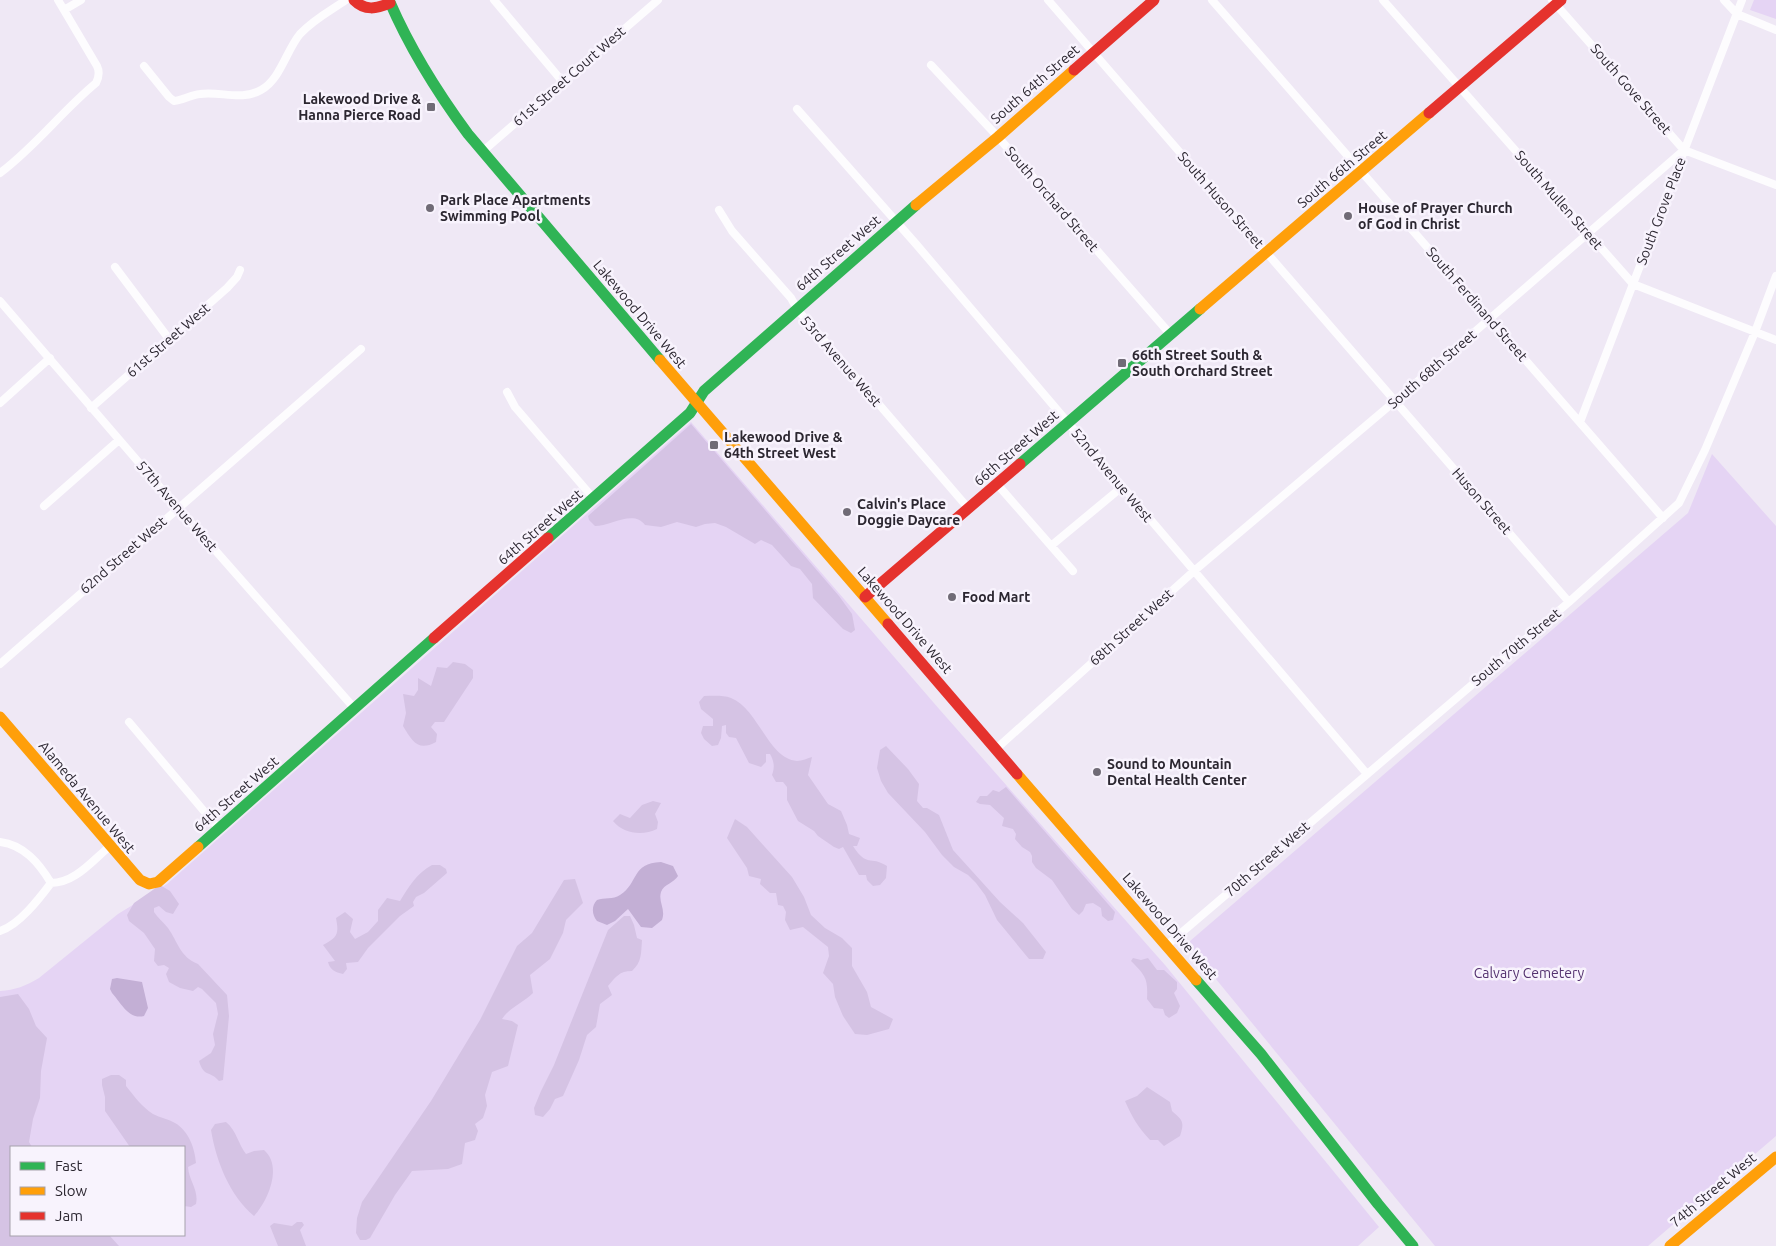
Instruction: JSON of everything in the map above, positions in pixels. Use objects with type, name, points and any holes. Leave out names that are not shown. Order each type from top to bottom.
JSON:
[{"type":"street","points":[[0,173],[40,139],[63,112],[96,83],[99,75],[97,66],[58,0]]},
{"type":"street","points":[[64,10],[80,0]]},
{"type":"street","points":[[144,66],[174,101],[198,94],[241,95],[257,92],[274,79],[285,57],[300,35],[324,13],[346,0]]},
{"type":"street","points":[[354,0],[360,6],[367,9],[376,9],[391,1]]},
{"type":"street","points":[[494,0],[562,81]]},
{"type":"street","name":"61st Street Court West","points":[[482,152],[658,0]]},
{"type":"street","name":"South Huson Street","points":[[1048,0],[1395,401]]},
{"type":"street","name":"South 64th Street","points":[[936,188],[998,137],[1154,0]]},
{"type":"street","name":"South Ferdinand Street","points":[[1212,0],[1663,518]]},
{"type":"street","name":"South Mullen Street","points":[[1383,0],[1633,284],[1776,340]]},
{"type":"street","points":[[1724,0],[1737,14],[1776,30]]},
{"type":"street","name":"South Grove Place","points":[[1580,422],[1742,0]]},
{"type":"street","name":"Lakewood Drive West","points":[[391,1],[418,61],[436,91],[482,152],[696,403],[1260,1054],[1413,1246]]},
{"type":"street","name":"South 66th Street","points":[[1141,360],[1362,172],[1556,1]]},
{"type":"street","name":"South Gove Street","points":[[1556,1],[1684,150],[1776,185]]},
{"type":"street","name":"South Orchard Street","points":[[932,65],[998,137],[1171,335]]},
{"type":"street","name":"52nd Avenue West","points":[[797,109],[1069,423],[1367,774]]},
{"type":"street","name":"South 68th Street","points":[[1268,507],[1395,401],[1684,150]]},
{"type":"street","name":"64th Street West","points":[[158,882],[594,499],[690,413],[704,391],[936,188]]},
{"type":"street","name":"53rd Avenue West","points":[[719,210],[732,230],[791,298],[797,309],[969,509]]},
{"type":"street","points":[[115,267],[169,339]]},
{"type":"street","name":"61st Street West","points":[[91,408],[227,288],[237,277],[240,270]]},
{"type":"street","name":"South 70th Street","points":[[1367,774],[1569,602],[1680,503],[1705,450],[1776,276]]},
{"type":"street","name":"57th Avenue West","points":[[0,301],[178,508],[355,709]]},
{"type":"street","name":"62nd Street West","points":[[0,664],[361,349]]},
{"type":"street","points":[[0,403],[50,358]]},
{"type":"street","name":"66th Street West","points":[[865,597],[1141,360]]},
{"type":"street","points":[[507,392],[515,406],[594,499]]},
{"type":"street","name":"Huson Street","points":[[1395,401],[1569,602]]},
{"type":"street","points":[[44,506],[120,440]]},
{"type":"street","points":[[997,484],[1073,571]]},
{"type":"street","points":[[1052,546],[1122,487]]},
{"type":"street","name":"68th Street West","points":[[996,749],[1268,507]]},
{"type":"street","name":"Alameda Avenue West","points":[[0,718],[137,878],[148,885],[158,882]]},
{"type":"street","points":[[129,722],[219,829]]},
{"type":"street","name":"70th Street West","points":[[1167,945],[1367,774]]},
{"type":"street","points":[[0,842],[13,845],[29,854],[51,883]]},
{"type":"street","points":[[0,931],[11,926],[35,903],[51,883],[74,877],[109,847]]},
{"type":"street","name":"74th Street West","points":[[1670,1246],[1776,1157]]},
{"type":"green space","points":[[1754,0],[1776,0],[1776,19],[1750,10]]},
{"type":"green space","points":[[691,422],[940,710],[1165,965],[1379,1227],[1358,1246],[0,1246],[0,991],[20,987],[39,978],[118,914],[167,884]]},
{"type":"green space","name":"Calvary Cemetery","points":[[1712,454],[1776,526],[1776,1136],[1648,1246],[1435,1246],[1188,945],[1190,941],[1688,513]]},
{"type":"shaded area","points":[[691,424],[839,596],[852,614],[855,630],[851,633],[843,629],[813,598],[812,584],[800,569],[791,566],[772,545],[761,540],[755,544],[726,527],[715,523],[696,527],[677,522],[661,527],[645,525],[640,520],[628,518],[595,526],[589,520],[588,516]]},
{"type":"shaded area","points":[[453,662],[465,664],[473,670],[473,678],[444,722],[435,722],[431,727],[437,734],[436,742],[425,746],[420,745],[409,736],[403,726],[406,713],[403,694],[414,696],[418,690],[418,678],[431,686],[437,667],[447,668]]},
{"type":"shaded area","points":[[704,696],[728,697],[740,703],[749,712],[770,743],[787,758],[797,761],[812,757],[808,775],[828,804],[841,811],[849,834],[860,838],[857,846],[853,846],[865,859],[887,866],[886,878],[880,885],[873,886],[867,880],[866,875],[859,875],[843,847],[839,849],[834,847],[798,821],[787,800],[787,787],[783,782],[776,782],[772,775],[774,764],[770,754],[766,754],[766,762],[761,767],[749,763],[736,738],[729,737],[726,733],[726,725],[722,726],[718,745],[712,746],[704,739],[701,733],[703,726],[713,726],[713,719],[701,709],[699,702]]},
{"type":"shaded area","points":[[886,746],[908,769],[919,784],[917,801],[923,808],[927,808],[939,815],[953,850],[1000,902],[1023,923],[1046,952],[1043,959],[1029,959],[997,920],[985,895],[976,883],[968,875],[954,867],[942,855],[925,832],[888,793],[881,781],[877,768],[880,750]]},
{"type":"shaded area","points":[[1006,787],[1115,912],[1113,920],[1108,921],[1102,916],[1101,908],[1093,903],[1086,904],[1079,915],[1072,909],[1052,880],[1036,868],[1032,862],[1030,852],[1015,839],[1016,834],[1013,829],[1002,826],[1004,818],[990,805],[976,802],[980,796],[987,796],[993,790],[999,792]]},
{"type":"shaded area","points":[[653,801],[661,803],[655,814],[658,822],[657,829],[646,833],[628,831],[622,829],[613,821],[620,814],[630,818],[642,805]]},
{"type":"shaded area","points":[[735,819],[747,827],[792,877],[804,897],[811,915],[825,928],[842,938],[852,948],[852,966],[867,992],[871,1007],[893,1019],[889,1029],[867,1035],[855,1034],[843,1016],[835,997],[833,984],[823,973],[829,956],[828,947],[803,927],[790,930],[785,920],[786,912],[783,906],[778,905],[776,893],[770,893],[760,884],[761,879],[749,876],[747,868],[727,838]]},
{"type":"shaded area","points":[[661,862],[673,866],[678,876],[664,887],[661,892],[662,920],[652,928],[641,927],[628,909],[615,921],[607,925],[597,921],[593,910],[597,900],[620,895],[630,885],[640,870],[651,863]]},
{"type":"shaded area","points":[[432,865],[440,865],[446,869],[447,873],[424,893],[416,897],[413,902],[414,906],[400,916],[368,948],[358,962],[346,963],[347,969],[343,974],[332,969],[328,962],[335,961],[323,945],[332,940],[336,934],[336,918],[345,912],[353,919],[350,932],[355,939],[368,932],[378,921],[378,910],[387,898],[400,901],[418,876]]},
{"type":"shaded area","points":[[575,879],[583,903],[566,920],[563,933],[550,959],[530,975],[533,993],[509,1011],[502,1019],[512,1021],[518,1025],[508,1066],[492,1072],[485,1095],[487,1106],[483,1118],[475,1124],[478,1131],[475,1140],[465,1143],[462,1164],[448,1169],[412,1171],[395,1195],[370,1238],[360,1240],[356,1233],[357,1218],[362,1202],[431,1101],[480,1020],[517,946],[532,933],[564,880]]},
{"type":"shaded area","points":[[160,885],[170,891],[179,904],[173,914],[166,912],[159,906],[154,908],[154,912],[168,928],[183,953],[198,964],[227,995],[229,1016],[223,1080],[219,1081],[205,1072],[199,1061],[211,1053],[215,1045],[213,1034],[218,1014],[216,1003],[198,987],[193,991],[180,988],[169,982],[166,974],[169,968],[164,965],[158,966],[154,961],[155,949],[144,933],[129,921],[127,915],[134,903]]},
{"type":"shaded area","points":[[624,916],[630,916],[637,938],[642,940],[639,961],[632,971],[621,973],[608,986],[612,995],[600,1004],[596,1027],[587,1035],[579,1060],[563,1096],[555,1099],[543,1117],[535,1115],[534,1108],[554,1065],[608,930]]},
{"type":"shaded area","points":[[1133,958],[1141,960],[1148,958],[1157,970],[1164,970],[1177,982],[1177,989],[1174,993],[1180,1006],[1177,1013],[1169,1018],[1165,1015],[1163,1009],[1154,1008],[1147,999],[1145,978],[1131,961]]},
{"type":"shaded area","points":[[112,979],[142,982],[148,1008],[144,1016],[134,1016],[122,1006],[112,993],[110,989]]},
{"type":"shaded area","points":[[18,994],[29,1009],[36,1026],[47,1038],[41,1071],[40,1098],[33,1119],[29,1142],[31,1146],[10,1146],[10,1236],[110,1236],[119,1246],[0,1246],[0,997]]},
{"type":"shaded area","points":[[111,1075],[119,1075],[126,1080],[126,1086],[145,1108],[153,1114],[180,1126],[188,1135],[193,1146],[196,1163],[188,1167],[196,1194],[196,1204],[191,1207],[185,1206],[185,1146],[129,1146],[105,1111],[102,1079]]},
{"type":"shaded area","points":[[1147,1087],[1170,1102],[1172,1111],[1182,1121],[1180,1136],[1164,1146],[1158,1140],[1150,1140],[1136,1122],[1125,1101],[1137,1096]]},
{"type":"shaded area","points":[[226,1122],[233,1129],[246,1154],[264,1150],[270,1157],[273,1174],[271,1183],[264,1202],[254,1216],[245,1208],[231,1188],[216,1154],[211,1130],[215,1124]]},
{"type":"shaded area","points":[[297,1222],[302,1222],[304,1225],[300,1230],[306,1246],[278,1246],[270,1226],[274,1223],[292,1226]]},
{"type":"traffic: fast","points":[[389,0],[425,70],[468,134],[660,360]]},
{"type":"traffic: fast","points":[[548,538],[690,413],[704,391],[916,205]]},
{"type":"traffic: fast","points":[[1020,464],[1200,309]]},
{"type":"traffic: fast","points":[[198,847],[434,638]]},
{"type":"traffic: fast","points":[[1196,980],[1261,1054],[1413,1246]]},
{"type":"traffic: slow","points":[[916,205],[998,137],[1074,70]]},
{"type":"traffic: slow","points":[[1200,309],[1429,113]]},
{"type":"traffic: slow","points":[[660,360],[888,624]]},
{"type":"traffic: slow","points":[[0,717],[140,880],[149,884],[158,882],[198,847]]},
{"type":"traffic: slow","points":[[1017,774],[1196,980]]},
{"type":"traffic: slow","points":[[1670,1246],[1776,1157]]},
{"type":"traffic: jam","points":[[354,0],[362,6],[371,8],[390,3]]},
{"type":"traffic: jam","points":[[1074,70],[1154,0]]},
{"type":"traffic: jam","points":[[1429,113],[1561,0]]},
{"type":"traffic: jam","points":[[865,597],[1020,464]]},
{"type":"traffic: jam","points":[[434,638],[548,538]]},
{"type":"traffic: jam","points":[[888,624],[1017,774]]},
{"type":"place","name":"Lakewood Drive & Hanna Pierce Road","points":[[431,107]]},
{"type":"place","name":"Park Place Apartments Swimming Pool","points":[[430,208]]},
{"type":"place","name":"House of Prayer Church of God in Christ","points":[[1348,216]]},
{"type":"place","name":"66th Street South & South Orchard Street","points":[[1122,363]]},
{"type":"place","name":"Lakewood Drive & 64th Street West","points":[[714,445]]},
{"type":"place","name":"Calvin's Place Doggie Daycare","points":[[847,512]]},
{"type":"place","name":"Food Mart","points":[[952,597]]},
{"type":"place","name":"Sound to Mountain Dental Health Center","points":[[1097,772]]}]
